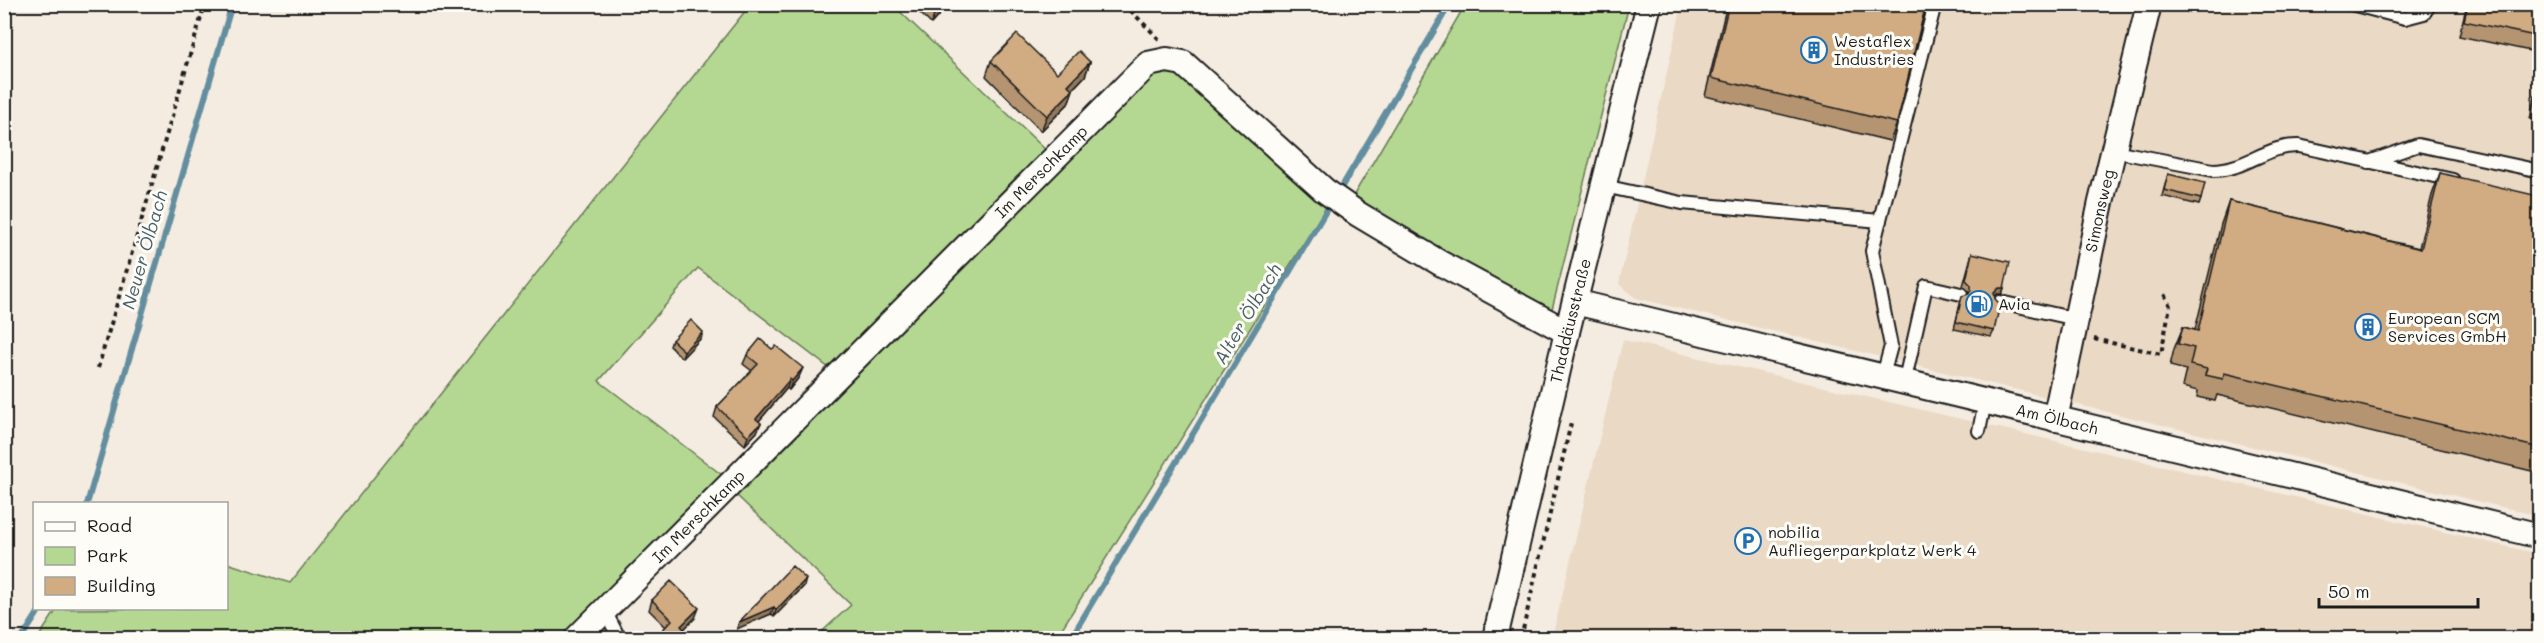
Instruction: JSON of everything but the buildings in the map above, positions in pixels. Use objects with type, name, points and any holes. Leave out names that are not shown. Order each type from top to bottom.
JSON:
[{"type":"street","name":"Thaddäusstraße","points":[[1496,639],[1567,332],[1649,4]]},
{"type":"street","name":"Simonsweg","points":[[2055,419],[2074,326],[2149,4]]},
{"type":"street","points":[[1167,60],[1183,63],[1324,190],[1358,214],[1440,263],[1567,332]]},
{"type":"street","name":"Im Merschkamp","points":[[577,639],[1148,64],[1167,60]]},
{"type":"street","name":"Am Ölbach","points":[[1575,302],[1893,381],[2540,536]]},
{"type":"lane","points":[[1893,381],[1891,346],[1872,251],[1935,4]]},
{"type":"lane","points":[[2351,4],[2405,18],[2424,13],[2430,4]]},
{"type":"lane","points":[[2368,162],[2418,145],[2540,171]]},
{"type":"lane","points":[[2114,151],[2212,170],[2238,167],[2273,149],[2299,146],[2464,183]]},
{"type":"lane","points":[[1604,186],[1682,203],[1880,221]]},
{"type":"lane","points":[[1893,381],[1926,286],[1961,294]]},
{"type":"lane","points":[[2000,302],[2074,326]]},
{"type":"lane","points":[[1979,431],[1985,402]]},
{"type":"lane","points":[[605,611],[619,639]]},
{"type":"path","points":[[98,368],[205,4]]},
{"type":"path","points":[[1124,4],[1165,46],[1167,60]]},
{"type":"path","points":[[2074,326],[2161,354],[2170,306],[2163,292]]},
{"type":"shaded area","points":[[1682,5],[2539,5],[2539,516],[1636,298],[1619,284]]},
{"type":"shaded area","points":[[1623,340],[2539,554],[2539,638],[1552,638]]},
{"type":"green space","points":[[750,5],[893,5],[1049,153],[833,371],[698,268],[599,381],[726,478],[565,638],[38,638],[56,610],[228,610],[228,563],[290,583]]},
{"type":"green space","points":[[1465,5],[1629,5],[1551,313],[1352,198]]},
{"type":"green space","points":[[1179,70],[1327,206],[1056,638],[815,638],[851,605],[731,490],[1150,72]]},
{"type":"waterway","name":"Neuer Ölbach","points":[[88,502],[232,4]]},
{"type":"waterway","name":"Alter Ölbach","points":[[1338,193],[1450,4]]},
{"type":"waterway","name":"Alter Ölbach","points":[[1071,638],[1332,201]]},
{"type":"waterway","name":"Neuer Ölbach","points":[[22,638],[40,610]]},
{"type":"place","name":"Westaflex Industries","points":[[1814,50]]},
{"type":"place","name":"Avia","points":[[1979,304]]},
{"type":"place","name":"European SCM Services GmbH","points":[[2368,327]]},
{"type":"place","name":"nobilia Aufliegerparkplatz Werk 4","points":[[1748,541]]}]
